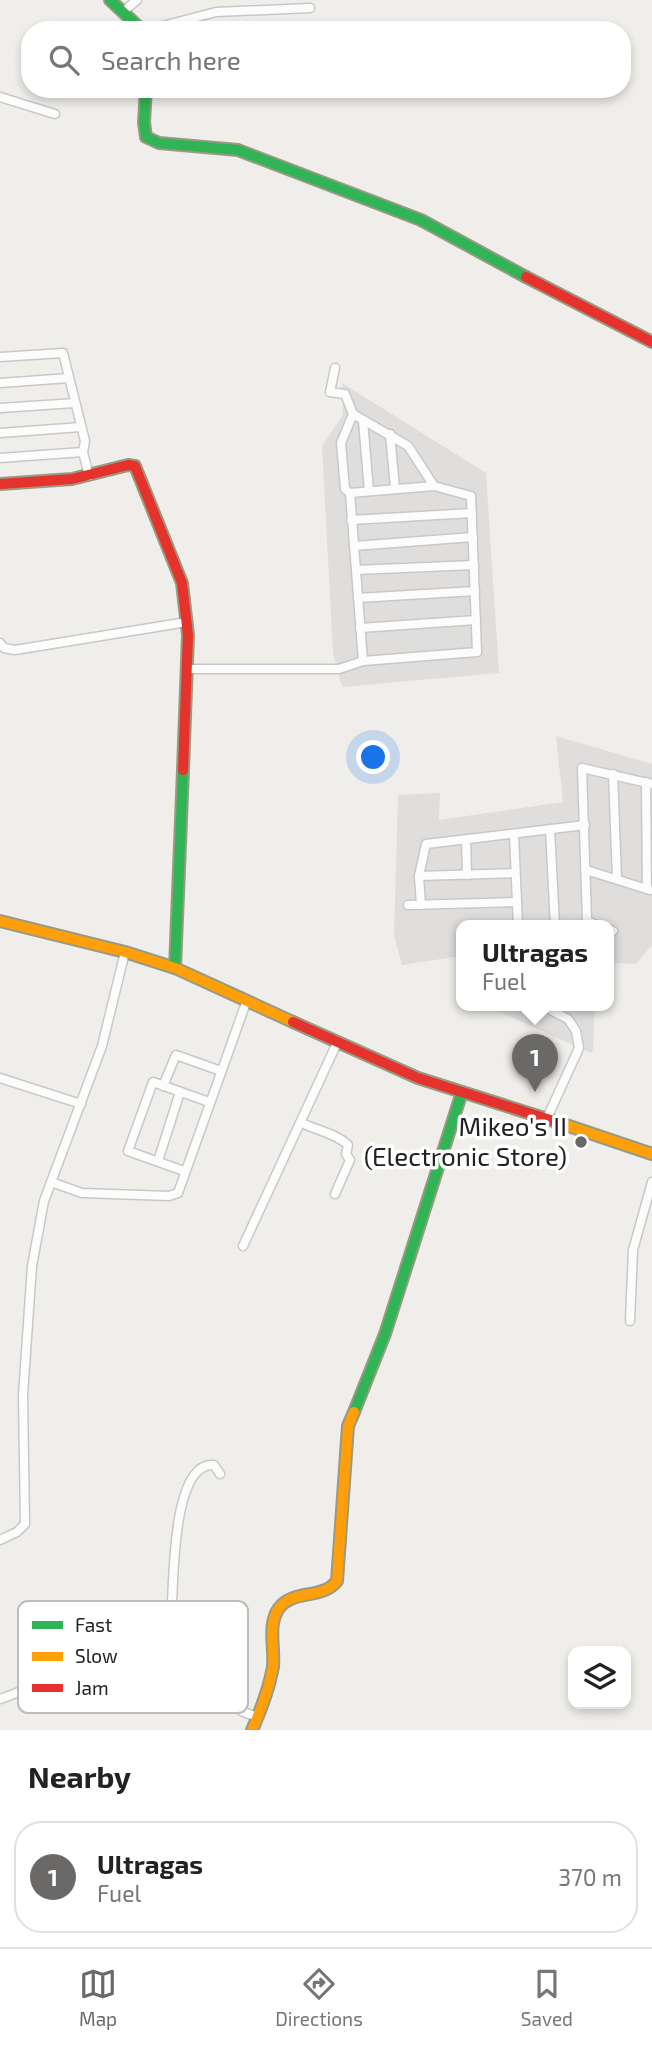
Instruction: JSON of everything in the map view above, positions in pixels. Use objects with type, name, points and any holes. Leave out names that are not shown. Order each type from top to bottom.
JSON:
[{"type":"street","points":[[110,0],[133,21]]},
{"type":"street","points":[[124,11],[137,0]]},
{"type":"street","points":[[182,21],[216,12],[310,8]]},
{"type":"street","points":[[0,97],[55,114]]},
{"type":"street","points":[[145,98],[146,137],[159,143],[238,150],[421,220],[652,342]]},
{"type":"street","points":[[0,357],[63,353],[85,441],[83,452],[89,476]]},
{"type":"street","points":[[335,368],[330,391],[345,394],[353,414],[408,446],[434,486]]},
{"type":"street","points":[[0,383],[69,378]]},
{"type":"street","points":[[0,408],[75,403]]},
{"type":"street","points":[[187,669],[339,669],[363,661],[477,652],[471,496],[434,486],[350,493],[345,489],[341,443],[353,414]]},
{"type":"street","points":[[363,421],[369,491]]},
{"type":"street","points":[[0,433],[81,427]]},
{"type":"street","points":[[390,434],[395,488]]},
{"type":"street","points":[[0,458],[83,452]]},
{"type":"street","points":[[0,484],[72,479],[128,465],[135,466],[182,583],[187,622],[187,669],[176,968]]},
{"type":"street","points":[[350,493],[363,661]]},
{"type":"street","points":[[351,520],[472,513]]},
{"type":"street","points":[[354,545],[473,537]]},
{"type":"street","points":[[356,570],[474,565]]},
{"type":"street","points":[[358,598],[475,591]]},
{"type":"street","points":[[360,628],[476,620]]},
{"type":"street","points":[[0,642],[4,648],[15,650],[187,622]]},
{"type":"street","points":[[586,870],[650,890],[649,783],[582,768],[587,920]]},
{"type":"street","points":[[613,774],[617,879]]},
{"type":"street","points":[[421,905],[419,876],[426,844],[585,825]]},
{"type":"street","points":[[550,830],[555,920]]},
{"type":"street","points":[[513,834],[518,920]]},
{"type":"street","points":[[466,840],[467,875]]},
{"type":"street","points":[[419,876],[515,873]]},
{"type":"street","points":[[408,905],[517,902]]},
{"type":"street","points":[[0,921],[125,952],[176,968],[337,1043],[418,1077],[652,1154]]},
{"type":"street","points":[[0,1540],[17,1532],[25,1524],[23,1395],[32,1266],[42,1209],[102,1045],[125,952]]},
{"type":"street","points":[[51,1182],[82,1194],[169,1196],[178,1193],[247,1000]]},
{"type":"street","points":[[547,1118],[579,1048],[576,1031],[560,1011]]},
{"type":"street","points":[[243,1246],[337,1043]]},
{"type":"street","points":[[163,1086],[176,1055],[221,1071]]},
{"type":"street","points":[[0,1078],[81,1104]]},
{"type":"street","points":[[184,1171],[128,1151],[153,1082],[209,1102]]},
{"type":"street","points":[[252,1730],[271,1671],[273,1626],[280,1606],[292,1598],[330,1589],[336,1584],[348,1426],[382,1342],[462,1091]]},
{"type":"street","points":[[158,1161],[180,1092]]},
{"type":"street","points":[[302,1123],[341,1138],[348,1145],[346,1154],[350,1160],[335,1194]]},
{"type":"street","points":[[630,1321],[633,1250],[652,1182]]},
{"type":"street","points":[[172,1601],[175,1539],[181,1507],[191,1484],[203,1468],[214,1465],[220,1474]]},
{"type":"street","points":[[0,1699],[18,1693]]},
{"type":"street","points":[[248,1713],[255,1716]]},
{"type":"shaded area","points":[[342,383],[486,473],[499,673],[342,687],[333,653],[322,446],[343,415]]},
{"type":"shaded area","points":[[556,736],[652,764],[652,945],[636,964],[614,963],[614,920],[456,920],[456,957],[402,965],[394,936],[398,795],[440,793],[439,820],[563,802]]},
{"type":"shaded area","points":[[497,1011],[595,1011],[591,1053]]},
{"type":"traffic: fast","points":[[110,0],[132,21]]},
{"type":"traffic: fast","points":[[145,98],[146,137],[159,143],[238,150],[421,220],[526,277]]},
{"type":"traffic: fast","points":[[175,968],[183,770]]},
{"type":"traffic: fast","points":[[354,1412],[385,1334],[462,1092]]},
{"type":"traffic: slow","points":[[0,921],[125,952],[175,968],[293,1022]]},
{"type":"traffic: slow","points":[[563,1124],[652,1154]]},
{"type":"traffic: slow","points":[[252,1730],[273,1667],[272,1629],[275,1615],[279,1608],[292,1598],[324,1591],[337,1581],[348,1426],[354,1412]]},
{"type":"traffic: jam","points":[[526,277],[652,342]]},
{"type":"traffic: jam","points":[[0,484],[72,479],[128,465],[135,466],[182,583],[188,635],[183,770]]},
{"type":"traffic: jam","points":[[293,1022],[418,1078],[563,1124]]},
{"type":"place","name":"Ultragas","points":[[535,1092]]},
{"type":"place","name":"Mikeo's II (Electronic Store)","points":[[581,1142]]}]
